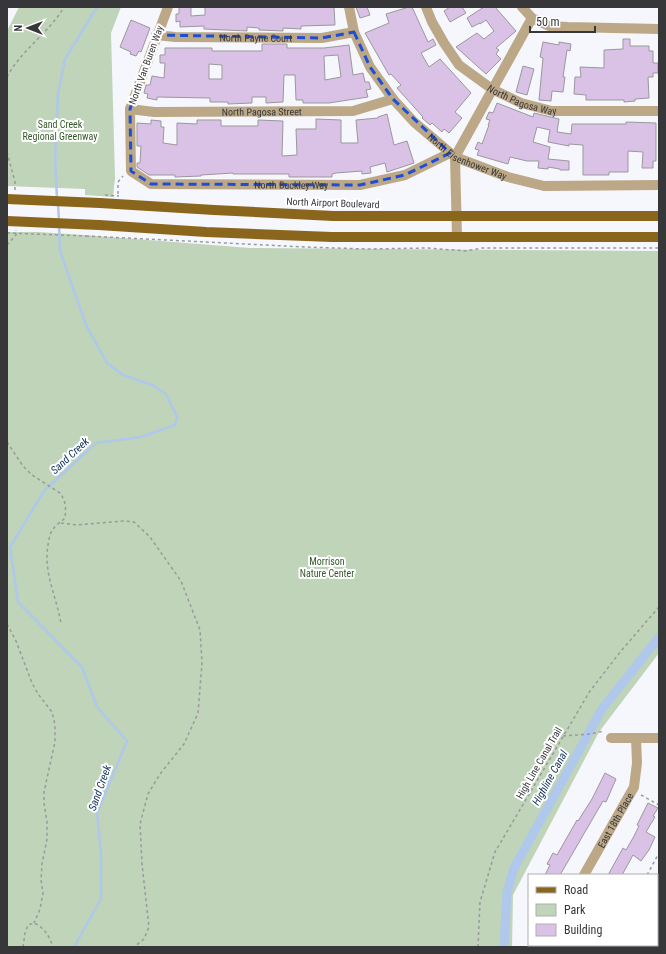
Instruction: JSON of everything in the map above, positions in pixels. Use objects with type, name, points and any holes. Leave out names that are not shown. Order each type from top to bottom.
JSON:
[{"type":"main road","name":"North Airport Boulevard","points":[[7,199],[100,202],[333,216],[659,216]]},
{"type":"main road","points":[[7,221],[206,232],[332,237],[659,237]]},
{"type":"street","name":"North Van Buren Way","points":[[126,174],[130,109],[156,35],[168,7]]},
{"type":"street","name":"North Eisenhower Way","points":[[349,7],[354,32],[370,67],[393,99],[414,122],[452,155],[508,177],[544,186],[659,185]]},
{"type":"street","name":"North Pagosa Way","points":[[426,7],[432,22],[459,65],[492,89],[521,103],[552,112],[659,112]]},
{"type":"street","points":[[522,7],[532,18],[549,26],[659,29]]},
{"type":"street","points":[[457,237],[452,155],[492,89],[532,18]]},
{"type":"street","name":"North Payne Court","points":[[156,35],[175,37],[322,38],[354,32]]},
{"type":"street","name":"North Pagosa Street","points":[[130,109],[154,112],[353,111],[393,99]]},
{"type":"street","name":"North Buckley Way","points":[[126,174],[151,184],[360,185],[405,175],[452,155]]},
{"type":"street","points":[[612,738],[659,738]]},
{"type":"street","name":"East 18th Place","points":[[585,874],[634,787],[637,763],[636,738]]},
{"type":"path","points":[[7,77],[26,50],[59,17],[64,7]]},
{"type":"path","points":[[119,196],[118,182],[126,174]]},
{"type":"path","points":[[7,233],[86,236]]},
{"type":"path","points":[[7,442],[23,466],[32,475],[60,493],[66,504],[65,518],[61,523],[55,526],[52,531],[46,561],[47,573],[62,624]]},
{"type":"path","points":[[61,523],[77,525],[123,521],[134,522],[150,537],[181,581],[200,630],[202,663],[198,713],[184,744],[160,774],[148,794],[140,824],[142,864],[149,927],[144,939],[134,947]]},
{"type":"path","name":"High Line Canal Trail","points":[[478,947],[480,902],[495,852],[590,691],[621,651],[659,607]]},
{"type":"path","points":[[7,624],[16,641],[32,683],[38,694],[52,712],[55,725],[55,742],[44,792],[47,840],[42,864],[43,893],[40,909],[34,923]]},
{"type":"path","points":[[563,736],[606,731],[610,733],[612,738]]},
{"type":"path","points":[[641,795],[659,806]]},
{"type":"path","points":[[648,874],[659,854]]},
{"type":"path","points":[[23,947],[28,925],[34,923],[42,927],[50,939],[53,947]]},
{"type":"highlighted area","points":[[354,32],[370,67],[393,99],[450,153],[405,175],[360,185],[151,184],[131,171],[130,109],[156,35],[322,38]]},
{"type":"green space","name":"Sand Creek Regional Greenway","points":[[19,7],[121,7],[111,33],[115,178],[113,197],[85,195],[85,189],[7,186],[7,31]]},
{"type":"green space","name":"Morrison Nature Center","points":[[7,232],[38,232],[84,235],[250,248],[659,251],[659,653],[599,732],[513,895],[512,947],[7,947]]},
{"type":"building","points":[[179,7],[191,7],[191,16],[205,15],[205,7],[334,7],[335,25],[301,26],[301,29],[283,28],[283,31],[259,30],[259,28],[247,27],[247,31],[204,29],[204,26],[180,27],[180,21],[176,22],[176,14],[179,14]]},
{"type":"building","points":[[356,7],[367,7],[370,15],[360,18]]},
{"type":"building","points":[[412,7],[428,42],[433,39],[436,45],[421,53],[429,67],[440,59],[471,93],[455,112],[462,118],[449,133],[444,129],[442,132],[432,123],[430,125],[422,118],[423,117],[397,88],[401,85],[391,74],[389,75],[365,33],[389,23],[386,14]]},
{"type":"building","points":[[450,7],[462,7],[466,13],[450,22],[444,11]]},
{"type":"building","points":[[484,7],[495,7],[516,31],[496,48],[499,50],[496,54],[501,59],[486,74],[456,47],[477,33],[484,39],[494,31],[486,20],[472,27],[467,18]]},
{"type":"building","points":[[131,20],[150,28],[141,52],[139,51],[136,56],[120,47]]},
{"type":"building","points":[[623,39],[630,39],[630,46],[649,46],[649,51],[653,51],[653,63],[658,63],[658,73],[653,73],[653,77],[648,77],[649,98],[635,99],[635,101],[624,102],[624,100],[586,100],[586,95],[574,94],[575,77],[581,77],[580,67],[604,68],[604,50],[623,49]]},
{"type":"building","points":[[543,42],[559,45],[559,42],[571,44],[570,51],[567,50],[563,77],[565,77],[563,92],[552,91],[551,101],[539,100],[543,58],[540,57]]},
{"type":"building","points":[[262,44],[287,44],[287,48],[324,48],[349,45],[353,75],[363,73],[365,82],[369,82],[371,89],[366,90],[368,97],[329,103],[303,103],[303,100],[296,100],[295,75],[284,75],[283,102],[266,103],[266,97],[252,97],[252,103],[228,104],[228,102],[210,102],[210,98],[157,97],[157,100],[147,98],[148,94],[144,93],[146,85],[150,85],[152,76],[164,78],[165,63],[160,63],[160,55],[165,55],[165,48],[212,48],[212,51],[262,51]],"holes":[[[338,55],[341,77],[325,80],[324,56]],[[209,64],[222,65],[222,79],[209,79]]]},
{"type":"building","points":[[523,66],[534,69],[527,95],[516,92]]},
{"type":"building","points":[[497,103],[533,117],[534,113],[559,119],[557,132],[571,134],[572,124],[626,124],[626,122],[656,123],[656,161],[653,161],[653,168],[642,168],[643,152],[628,151],[628,172],[609,172],[609,175],[583,175],[583,145],[569,144],[569,146],[548,142],[550,130],[537,127],[533,142],[550,147],[548,159],[569,161],[569,170],[560,170],[548,167],[548,169],[538,168],[539,161],[527,161],[510,157],[508,164],[477,155],[479,150],[475,149],[478,142],[482,144],[489,125],[490,120],[486,119],[489,112],[493,113]]},
{"type":"building","points":[[387,114],[394,145],[407,141],[414,163],[387,172],[385,163],[370,167],[371,173],[362,174],[362,171],[336,173],[332,174],[332,177],[289,177],[289,174],[233,173],[175,177],[175,175],[149,175],[137,167],[137,163],[140,163],[141,146],[137,146],[137,123],[151,124],[151,120],[161,121],[161,127],[164,127],[163,143],[177,145],[177,123],[197,124],[197,120],[221,120],[221,126],[258,126],[258,120],[283,121],[282,156],[297,155],[296,129],[316,129],[316,119],[341,120],[341,143],[358,143],[356,120],[378,118]]},
{"type":"building","points":[[605,773],[616,779],[606,802],[603,801],[561,874],[546,874],[550,865],[547,864],[553,853],[557,855],[577,820],[578,821],[592,799]]},
{"type":"building","points":[[648,803],[658,808],[653,816],[655,817],[646,832],[655,837],[649,850],[641,861],[633,855],[623,874],[609,874],[623,848],[626,850],[633,838],[639,826],[637,825]]},
{"type":"waterway","name":"Sand Creek","points":[[57,199],[55,157],[58,94],[65,59],[97,7]]},
{"type":"waterway","name":"Sand Creek","points":[[58,204],[59,221]]},
{"type":"waterway","name":"Sand Creek","points":[[59,226],[60,251],[86,325],[107,363],[123,375],[152,385],[166,394],[177,417],[175,425],[141,437],[96,443],[44,491],[10,547],[18,602],[82,667],[97,707],[127,741],[97,813],[101,852],[101,899],[74,947]]},
{"type":"waterway","name":"Highline Canal","points":[[504,947],[507,892],[514,868],[602,709],[659,637]]}]
